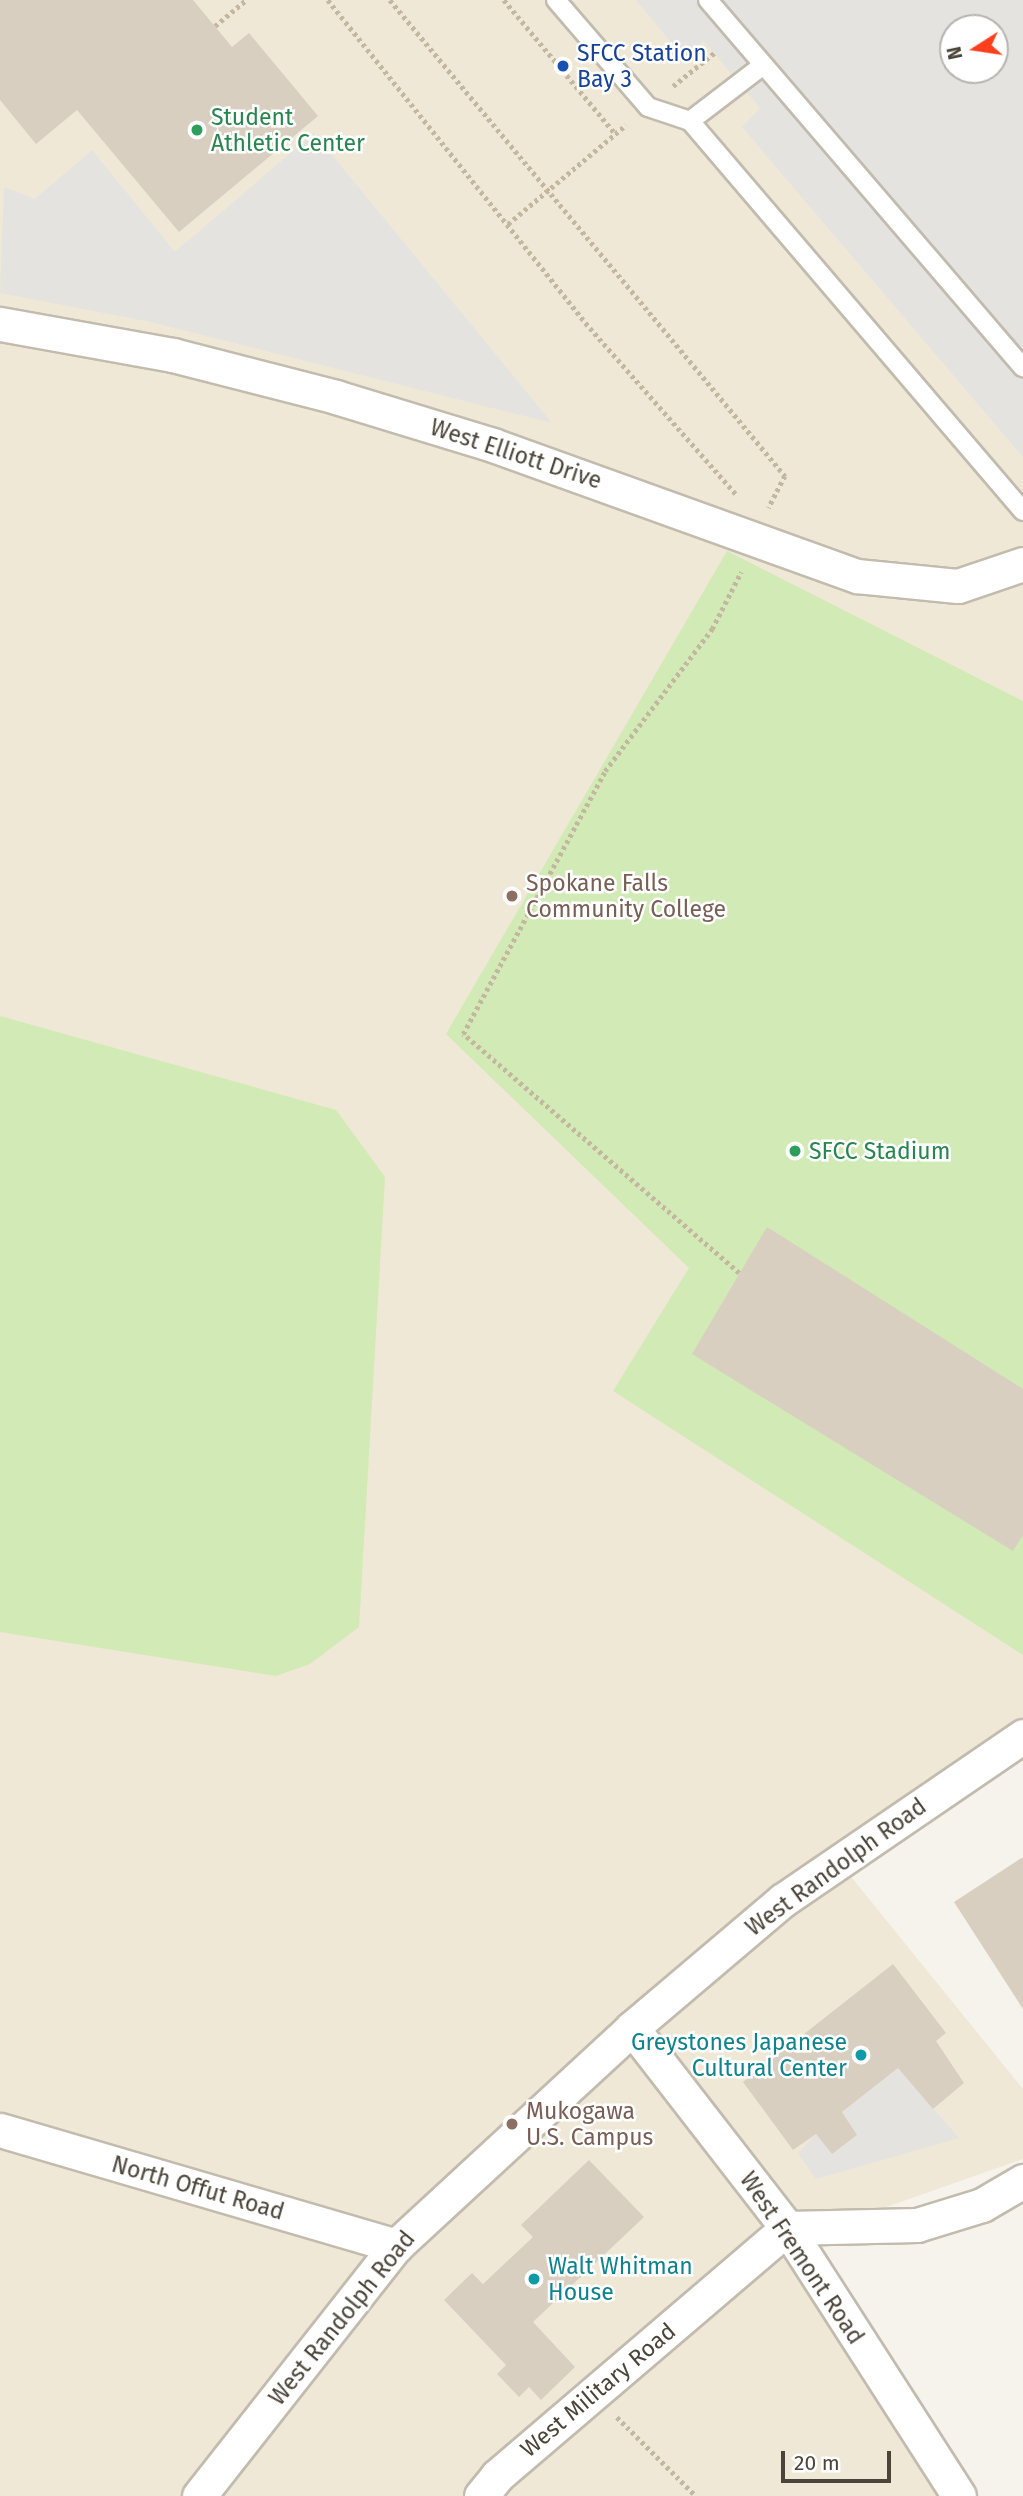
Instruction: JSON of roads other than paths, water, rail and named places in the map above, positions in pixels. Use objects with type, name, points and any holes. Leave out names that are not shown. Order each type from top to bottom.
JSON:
[{"type":"street","name":"West Elliott Drive","points":[[0,324],[173,355],[336,397],[493,445],[857,576],[958,586],[1023,564]]},
{"type":"street","name":"West Randolph Road","points":[[199,2496],[396,2246],[632,2028],[783,1900],[1023,1736]]},
{"type":"street","name":"West Fremont Road","points":[[632,2028],[787,2228],[959,2496]]},
{"type":"street","name":"North Offut Road","points":[[0,2130],[396,2246]]},
{"type":"street","points":[[787,2228],[917,2225],[982,2205],[1023,2181]]},
{"type":"street","name":"West Military Road","points":[[481,2496],[594,2394],[787,2228]]},
{"type":"lane","points":[[556,0],[648,107],[691,121],[1023,511]]},
{"type":"lane","points":[[708,0],[1023,368]]},
{"type":"lane","points":[[691,121],[762,66]]},
{"type":"place","name":"SFCC Station Bay 3","points":[[563,66]]},
{"type":"place","name":"Student Athletic Center","points":[[197,130]]},
{"type":"place","name":"Spokane Falls Community College","points":[[512,896]]},
{"type":"place","name":"SFCC Stadium","points":[[795,1151]]},
{"type":"place","name":"Greystones Japanese Cultural Center","points":[[861,2055]]},
{"type":"place","name":"Mukogawa U.S. Campus","points":[[512,2124]]},
{"type":"place","name":"Walt Whitman House","points":[[534,2279]]}]
